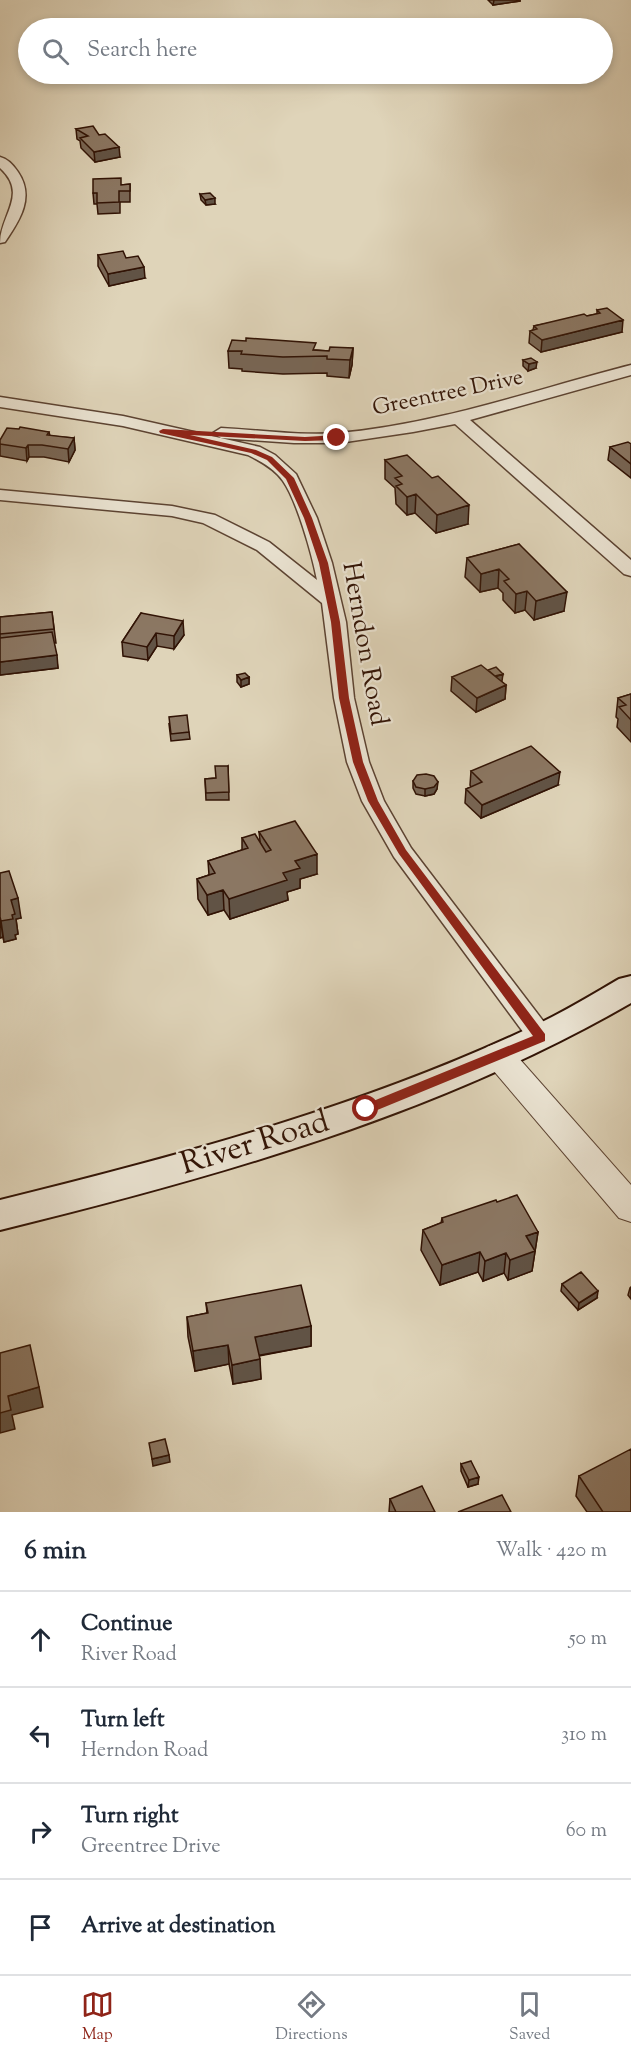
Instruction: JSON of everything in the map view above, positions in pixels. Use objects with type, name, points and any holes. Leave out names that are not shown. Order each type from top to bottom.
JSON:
[{"type":"main road","name":"River Road","points":[[0,1215],[269,1142],[366,1109],[541,1037],[631,988]]},
{"type":"street","points":[[0,161],[12,173],[20,189],[21,199],[19,210],[0,239]]},
{"type":"street","name":"Greentree Drive","points":[[163,431],[305,439],[337,438],[410,428],[531,399],[631,370]]},
{"type":"street","name":"Herndon Road","points":[[0,402],[123,421],[254,452],[279,466],[290,478],[308,518],[323,563],[336,622],[344,698],[358,762],[373,801],[408,860],[541,1037]]},
{"type":"street","points":[[457,417],[631,570]]},
{"type":"street","points":[[0,495],[172,511],[209,519],[263,546],[330,600]]},
{"type":"street","points":[[498,1055],[631,1208]]},
{"type":"building","points":[[93,126],[99,135],[105,134],[119,147],[94,152],[80,138],[88,136],[76,129]]},
{"type":"building","points":[[121,178],[121,185],[130,184],[130,191],[119,191],[119,202],[97,203],[97,193],[93,193],[93,179]]},
{"type":"building","points":[[210,193],[215,198],[205,200],[200,194]]},
{"type":"building","points":[[123,251],[126,258],[138,256],[144,267],[108,274],[98,255]]},
{"type":"building","points":[[607,308],[623,320],[542,340],[530,331],[537,329],[534,326],[584,314],[587,316],[600,313],[597,310]]},
{"type":"building","points":[[246,338],[316,343],[313,350],[329,351],[330,347],[353,348],[350,360],[327,359],[327,356],[283,357],[228,351],[232,340],[246,341]]},
{"type":"building","points":[[531,358],[537,362],[529,364],[523,360]]},
{"type":"building","points":[[20,427],[49,432],[47,435],[74,438],[68,449],[42,445],[28,445],[26,448],[0,444],[7,428],[19,429]]},
{"type":"building","points":[[628,442],[631,444],[631,464],[610,447]]},
{"type":"building","points":[[407,455],[432,478],[438,476],[469,505],[437,515],[416,494],[407,497],[396,486],[402,484],[395,478],[402,476],[385,460]]},
{"type":"building","points":[[519,544],[567,592],[536,601],[527,591],[516,594],[504,581],[509,579],[499,569],[481,574],[467,558]]},
{"type":"building","points":[[52,612],[54,629],[0,634],[0,617]]},
{"type":"building","points":[[141,613],[183,621],[174,636],[156,633],[147,647],[122,642]]},
{"type":"building","points":[[52,632],[57,655],[0,662],[0,638]]},
{"type":"building","points":[[481,665],[506,685],[477,698],[452,677]]},
{"type":"building","points":[[496,667],[503,674],[495,676],[488,670]]},
{"type":"building","points":[[245,673],[249,677],[241,680],[237,675]]},
{"type":"building","points":[[631,694],[631,720],[619,707],[626,705],[618,698]]},
{"type":"building","points":[[187,715],[189,732],[171,734],[169,717]]},
{"type":"building","points":[[531,746],[560,772],[482,805],[466,789],[482,782],[471,771]]},
{"type":"building","points":[[215,766],[228,766],[229,792],[206,793],[205,779],[216,778]]},
{"type":"building","points":[[417,775],[434,776],[438,782],[434,787],[425,789],[416,787],[413,781]]},
{"type":"building","points":[[295,821],[317,854],[295,861],[300,868],[283,873],[287,880],[229,899],[223,890],[207,895],[197,879],[215,873],[208,861],[248,848],[242,838],[255,834],[266,852],[271,850],[259,832]]},
{"type":"building","points":[[9,871],[18,898],[11,900],[15,914],[12,915],[13,919],[1,921],[0,873]]},
{"type":"building","points":[[517,1195],[538,1232],[526,1236],[535,1251],[510,1260],[506,1253],[485,1261],[480,1252],[442,1265],[423,1230],[443,1222],[442,1218]]},
{"type":"building","points":[[581,1272],[598,1291],[579,1303],[562,1284]]},
{"type":"building","points":[[301,1285],[311,1326],[255,1337],[260,1359],[232,1365],[228,1345],[193,1351],[187,1317],[208,1313],[206,1303]]},
{"type":"building","points":[[30,1345],[39,1387],[8,1396],[11,1410],[0,1413],[0,1353]]},
{"type":"building","points":[[165,1439],[169,1455],[152,1459],[149,1443]]},
{"type":"building","points":[[631,1449],[631,1512],[603,1512],[579,1476]]},
{"type":"building","points":[[471,1461],[479,1477],[469,1480],[461,1464]]},
{"type":"building","points":[[422,1486],[435,1512],[396,1512],[390,1499]]},
{"type":"building","points":[[502,1495],[511,1512],[458,1512]]},
{"type":"route","points":[[337,438],[305,439],[163,431],[254,452],[279,466],[290,478],[308,518],[323,563],[336,622],[344,698],[358,762],[373,801],[402,852],[541,1037],[366,1109]]}]
